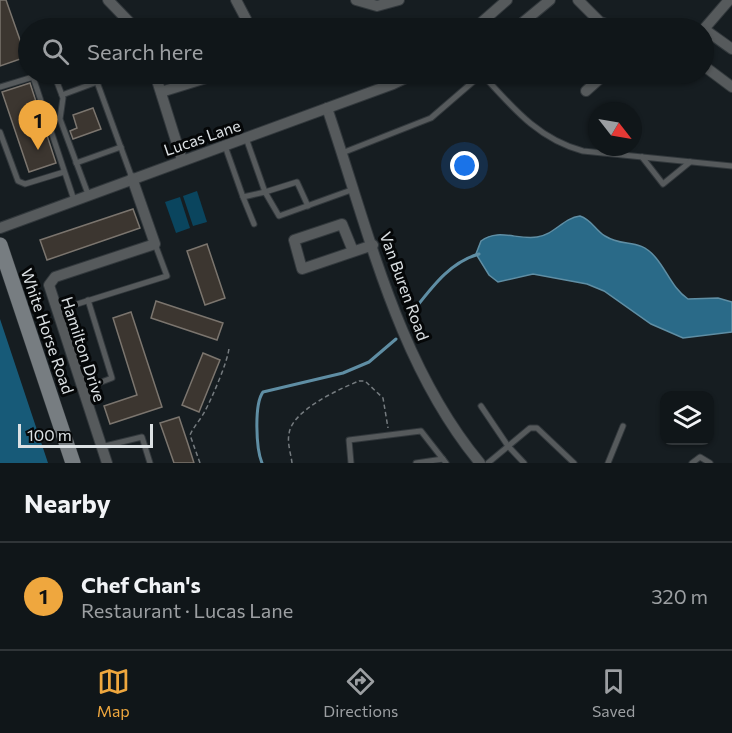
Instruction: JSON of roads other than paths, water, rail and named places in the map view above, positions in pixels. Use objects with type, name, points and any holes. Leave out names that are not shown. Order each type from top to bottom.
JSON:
[{"type":"main road","name":"White Horse Road","points":[[0,245],[73,463]]},
{"type":"street","points":[[108,0],[125,18]]},
{"type":"street","points":[[236,0],[243,18]]},
{"type":"street","points":[[356,0],[377,6],[399,0]]},
{"type":"street","points":[[486,18],[507,0]]},
{"type":"street","points":[[528,18],[550,0]]},
{"type":"street","points":[[578,0],[596,18]]},
{"type":"street","points":[[713,18],[726,1]]},
{"type":"street","points":[[714,36],[732,49]]},
{"type":"street","points":[[714,74],[732,87]]},
{"type":"street","points":[[158,84],[182,160]]},
{"type":"street","points":[[161,92],[187,84]]},
{"type":"street","name":"Lucas Lane","points":[[0,228],[388,84]]},
{"type":"street","points":[[586,92],[594,84]]},
{"type":"street","name":"Van Buren Road","points":[[327,108],[392,303],[421,371],[456,433],[480,463]]},
{"type":"street","points":[[132,178],[155,244]]},
{"type":"street","points":[[353,251],[342,224],[294,240],[302,269],[373,244]]},
{"type":"street","name":"Hamilton Drive","points":[[106,463],[49,285],[55,277],[155,244]]},
{"type":"lane","points":[[0,87],[18,82]]},
{"type":"lane","points":[[35,84],[74,200]]},
{"type":"lane","points":[[58,84],[62,95],[60,119],[88,195]]},
{"type":"lane","points":[[62,95],[92,84]]},
{"type":"lane","points":[[99,84],[132,178]]},
{"type":"lane","points":[[342,153],[431,118],[470,84]]},
{"type":"lane","points":[[491,84],[526,121],[551,140],[584,151],[732,166]]},
{"type":"lane","points":[[0,132],[18,181],[25,184],[64,172]]},
{"type":"lane","points":[[246,138],[265,192],[279,216],[354,189]]},
{"type":"lane","points":[[224,145],[254,224]]},
{"type":"lane","points":[[76,163],[121,147]]},
{"type":"lane","points":[[642,157],[663,184],[690,162]]},
{"type":"lane","points":[[243,197],[297,182],[308,206]]},
{"type":"lane","points":[[56,311],[166,276],[155,244]]},
{"type":"lane","points":[[82,389],[112,378],[88,300]]},
{"type":"lane","points":[[481,406],[508,446],[524,463]]},
{"type":"lane","points":[[608,463],[623,426]]},
{"type":"lane","points":[[488,463],[530,428],[537,428],[574,463]]},
{"type":"lane","points":[[351,463],[349,440],[421,431],[444,461]]},
{"type":"lane","points":[[101,447],[142,437],[150,463]]},
{"type":"lane","points":[[692,463],[700,457],[710,463]]},
{"type":"lane","points":[[416,463],[444,461]]},
{"type":"waterway","points":[[414,310],[450,269],[479,254]]},
{"type":"waterway","points":[[262,463],[258,448],[257,427],[258,406],[263,392],[343,373],[369,362],[396,339]]},
{"type":"place","name":"Chef Chan's","points":[[38,150]]}]
